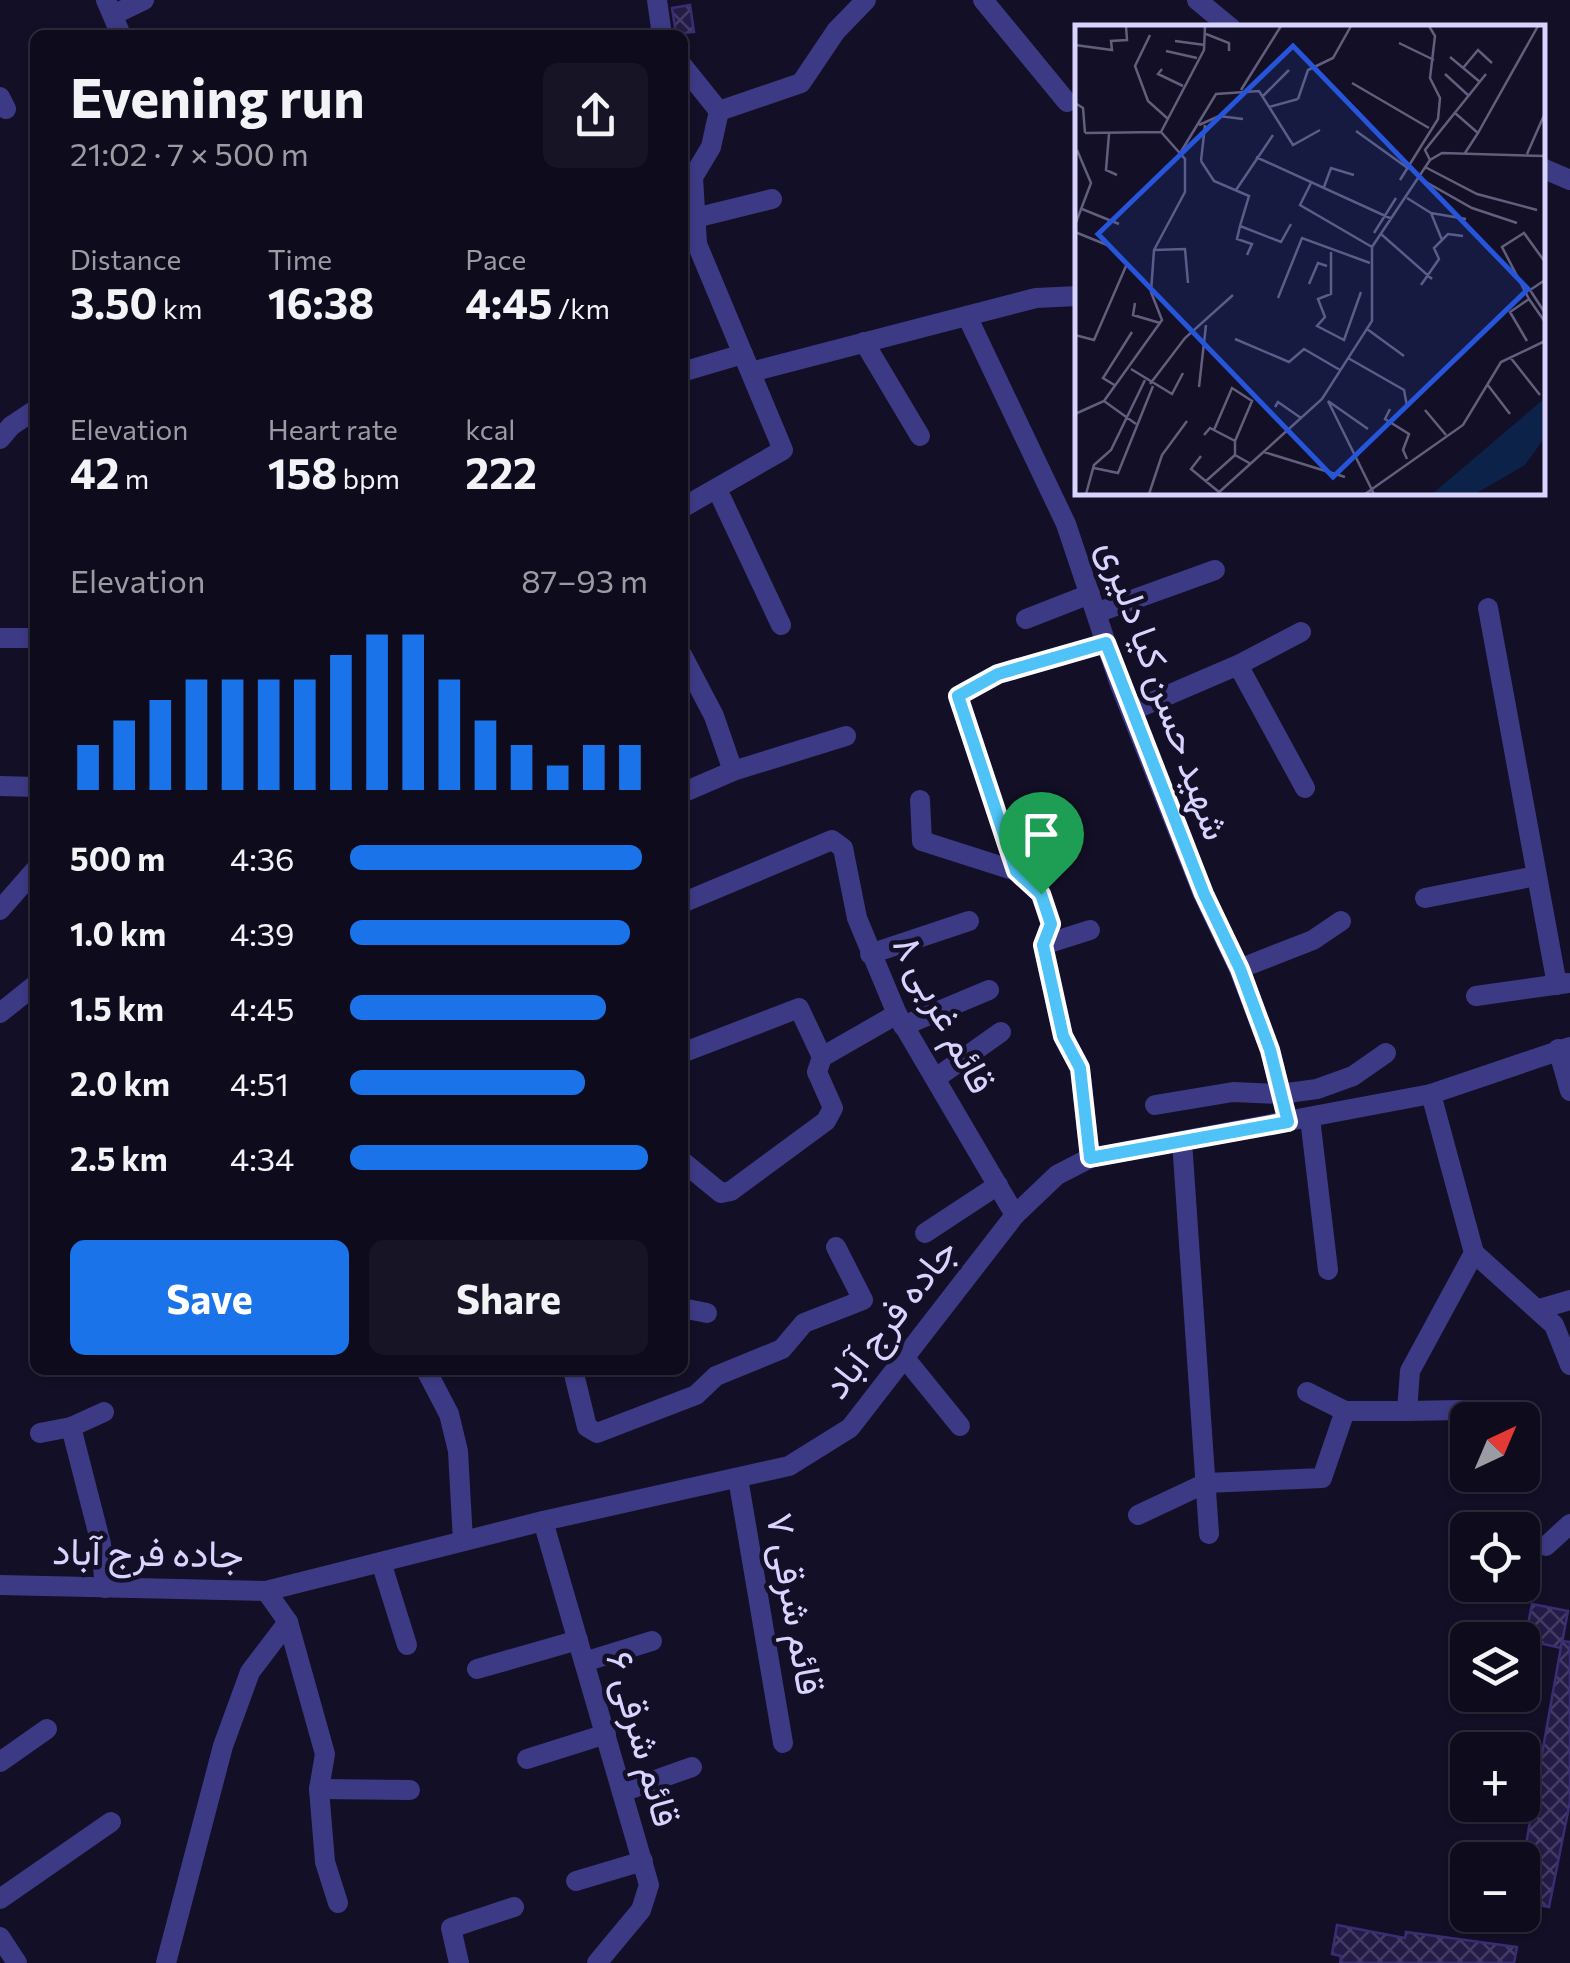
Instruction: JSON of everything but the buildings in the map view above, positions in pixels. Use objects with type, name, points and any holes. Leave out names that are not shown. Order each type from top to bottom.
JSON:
[{"type":"street","points":[[113,17],[144,0]]},
{"type":"street","points":[[658,0],[661,30]]},
{"type":"street","points":[[720,111],[801,83],[836,31],[866,0]]},
{"type":"street","points":[[983,0],[1067,102]]},
{"type":"street","points":[[1198,0],[1227,25]]},
{"type":"street","points":[[688,72],[720,111]]},
{"type":"street","points":[[688,505],[783,450],[697,244],[688,176],[711,147],[720,111]]},
{"type":"street","points":[[1545,169],[1570,180]]},
{"type":"street","points":[[695,218],[772,199]]},
{"type":"street","points":[[688,371],[864,342],[1036,298],[1075,296]]},
{"type":"street","name":"شهید حسن کیا دلیری","points":[[967,316],[1066,524],[1131,712],[1204,894],[1240,969],[1270,1050],[1288,1122]]},
{"type":"street","points":[[864,342],[920,436]]},
{"type":"street","points":[[0,439],[30,413]]},
{"type":"street","points":[[717,488],[781,625]]},
{"type":"street","points":[[1026,619],[1215,570]]},
{"type":"street","points":[[1476,996],[1564,984],[1536,876],[1488,608]]},
{"type":"street","points":[[1131,712],[1238,665],[1301,632]]},
{"type":"street","points":[[0,638],[30,638]]},
{"type":"street","points":[[1016,871],[958,696],[998,674],[1106,643]]},
{"type":"street","points":[[1238,665],[1305,788]]},
{"type":"street","points":[[688,666],[714,716],[734,770]]},
{"type":"street","points":[[688,789],[734,770],[846,736]]},
{"type":"street","points":[[0,786],[30,788]]},
{"type":"street","points":[[920,800],[922,840],[1016,871],[1041,894],[1051,924],[1043,945],[1063,1036],[1080,1068],[1090,1158]]},
{"type":"street","name":"قائم غربی ۸","points":[[688,901],[832,840],[843,848],[857,918],[900,1020],[1015,1215]]},
{"type":"street","points":[[0,910],[30,876]]},
{"type":"street","points":[[1426,898],[1536,876]]},
{"type":"street","points":[[1240,969],[1313,940],[1341,920]]},
{"type":"street","points":[[870,954],[969,921]]},
{"type":"street","points":[[1043,945],[1090,930]]},
{"type":"street","points":[[0,1012],[30,989]]},
{"type":"street","points":[[822,1056],[900,1020],[989,990]]},
{"type":"street","points":[[688,1051],[799,1008],[822,1056],[817,1072],[833,1108],[826,1121],[731,1191],[721,1193],[688,1166]]},
{"type":"street","points":[[936,1078],[1001,1032]]},
{"type":"street","points":[[1564,1048],[1570,1090]]},
{"type":"street","name":"جاده فرج آباد","points":[[0,1584],[266,1590],[543,1521],[790,1466],[850,1428],[1015,1215],[1057,1175],[1090,1158],[1431,1094],[1564,1048]]},
{"type":"street","points":[[1154,1105],[1232,1092],[1280,1094],[1316,1089],[1353,1076],[1386,1052]]},
{"type":"street","points":[[1431,1094],[1474,1253],[1554,1325],[1570,1365]]},
{"type":"street","points":[[1310,1118],[1328,1270]]},
{"type":"street","points":[[1182,1141],[1209,1534]]},
{"type":"street","points":[[925,1233],[998,1185]]},
{"type":"street","points":[[574,1375],[587,1427],[597,1434],[696,1394],[716,1376],[782,1349],[804,1323],[863,1300],[836,1247]]},
{"type":"street","points":[[1407,1411],[1410,1372],[1474,1253]]},
{"type":"street","points":[[1539,1309],[1570,1300]]},
{"type":"street","points":[[688,1309],[707,1313]]},
{"type":"street","points":[[904,1358],[960,1426]]},
{"type":"street","points":[[429,1375],[449,1414],[458,1451],[464,1541]]},
{"type":"street","points":[[1307,1392],[1346,1411],[1450,1410]]},
{"type":"street","points":[[1138,1515],[1206,1483],[1322,1478],[1346,1411]]},
{"type":"street","points":[[40,1433],[70,1427],[104,1412]]},
{"type":"street","points":[[70,1427],[102,1544],[105,1588]]},
{"type":"street","name":"قائم شرقی ۷","points":[[738,1478],[783,1743]]},
{"type":"street","name":"قائم شرقی ۶","points":[[543,1521],[649,1884],[641,1910],[597,1963]]},
{"type":"street","points":[[1546,1546],[1570,1524]]},
{"type":"street","points":[[381,1562],[407,1645]]},
{"type":"street","points":[[266,1590],[288,1622],[325,1754],[319,1789],[325,1862],[338,1903]]},
{"type":"street","points":[[166,1963],[236,1709],[250,1672],[288,1622]]},
{"type":"street","points":[[477,1669],[578,1640]]},
{"type":"street","points":[[584,1662],[652,1641]]},
{"type":"street","points":[[0,1762],[47,1729]]},
{"type":"street","points":[[527,1759],[606,1734]]},
{"type":"street","points":[[622,1792],[692,1767]]},
{"type":"street","points":[[319,1789],[410,1790]]},
{"type":"street","points":[[0,1899],[111,1822]]},
{"type":"street","points":[[576,1881],[642,1860]]},
{"type":"street","points":[[459,1963],[450,1928],[514,1908]]},
{"type":"street","points":[[0,1937],[17,1963]]},
{"type":"route","points":[[1106,643],[1204,894],[1240,969],[1270,1050],[1288,1122],[1090,1158],[1080,1068],[1063,1036],[1043,945],[1051,924],[1041,894],[1016,871],[958,696],[998,674],[1106,643]]}]
